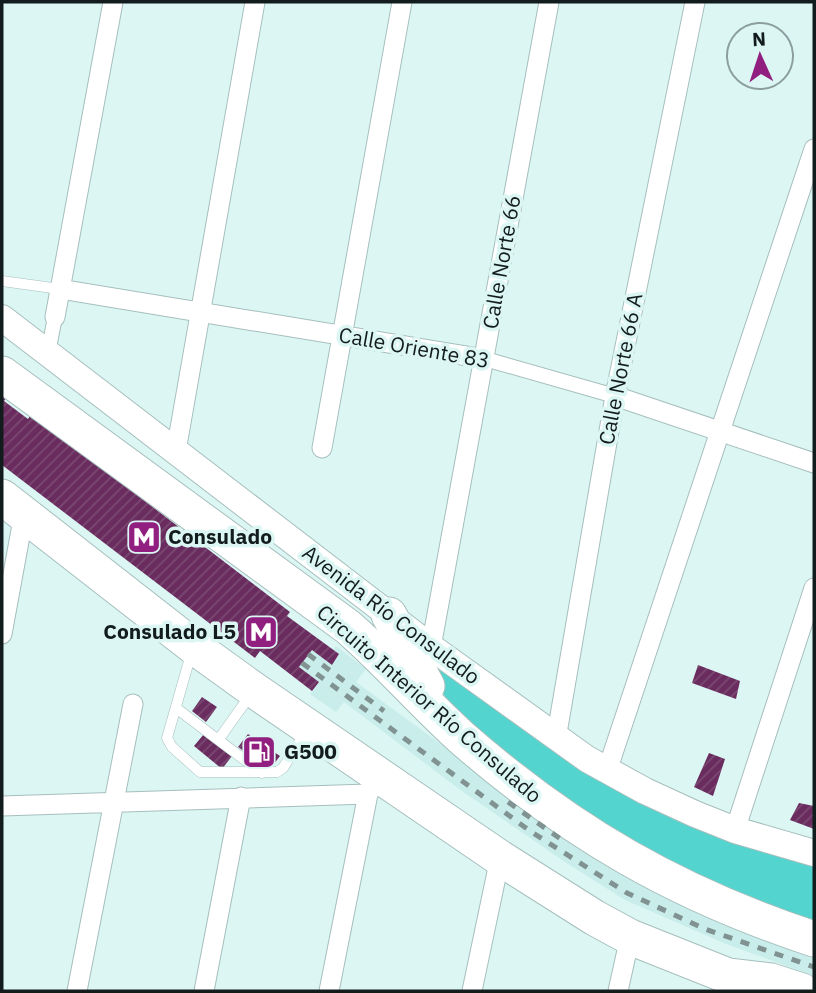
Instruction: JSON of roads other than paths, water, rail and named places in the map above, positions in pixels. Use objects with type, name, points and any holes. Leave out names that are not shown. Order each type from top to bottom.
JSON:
[{"type":"highway","name":"Circuito Interior Río Consulado","points":[[2,374],[348,627],[397,671],[463,738],[545,805],[629,859],[706,898],[814,939]]},
{"type":"highway","points":[[13,505],[193,646],[309,728],[374,785],[630,937],[738,983],[771,981],[802,991]]},
{"type":"highway","points":[[389,615],[426,684],[463,738]]},
{"type":"main road","name":"Avenida Río Consulado","points":[[2,318],[431,647],[556,739],[645,791],[735,830],[814,853]]},
{"type":"street","points":[[48,354],[113,2]]},
{"type":"street","points":[[176,451],[255,2]]},
{"type":"street","points":[[322,447],[402,2]]},
{"type":"street","name":"Calle Norte 66","points":[[431,647],[549,2]]},
{"type":"street","name":"Calle Norte 66 A","points":[[556,739],[615,396],[695,2]]},
{"type":"street","points":[[607,771],[814,149]]},
{"type":"street","name":"Calle Oriente 83","points":[[60,289],[485,359],[615,396],[814,463]]},
{"type":"street","points":[[2,634],[13,505]]},
{"type":"street","points":[[735,830],[814,588]]},
{"type":"street","points":[[77,991],[133,704]]},
{"type":"street","points":[[2,806],[241,797],[374,785],[329,991]]},
{"type":"street","points":[[204,991],[241,797]]},
{"type":"street","points":[[472,991],[500,858]]},
{"type":"street","points":[[618,991],[630,937]]},
{"type":"lane","name":"Calle Oriente 83","points":[[2,281],[60,289]]},
{"type":"lane","points":[[193,646],[167,733],[169,743],[198,770],[207,773],[280,771],[309,728]]},
{"type":"lane","points":[[219,739],[254,690]]},
{"type":"lane","points":[[176,708],[262,773]]},
{"type":"railway","points":[[308,654],[384,711]]},
{"type":"railway","points":[[302,663],[530,831],[627,893],[705,929],[814,967]]},
{"type":"railway","points":[[508,802],[562,840]]},
{"type":"place","name":"Consulado","points":[[144,537]]},
{"type":"place","name":"Consulado L5","points":[[261,632]]},
{"type":"place","name":"G500","points":[[259,752]]}]
